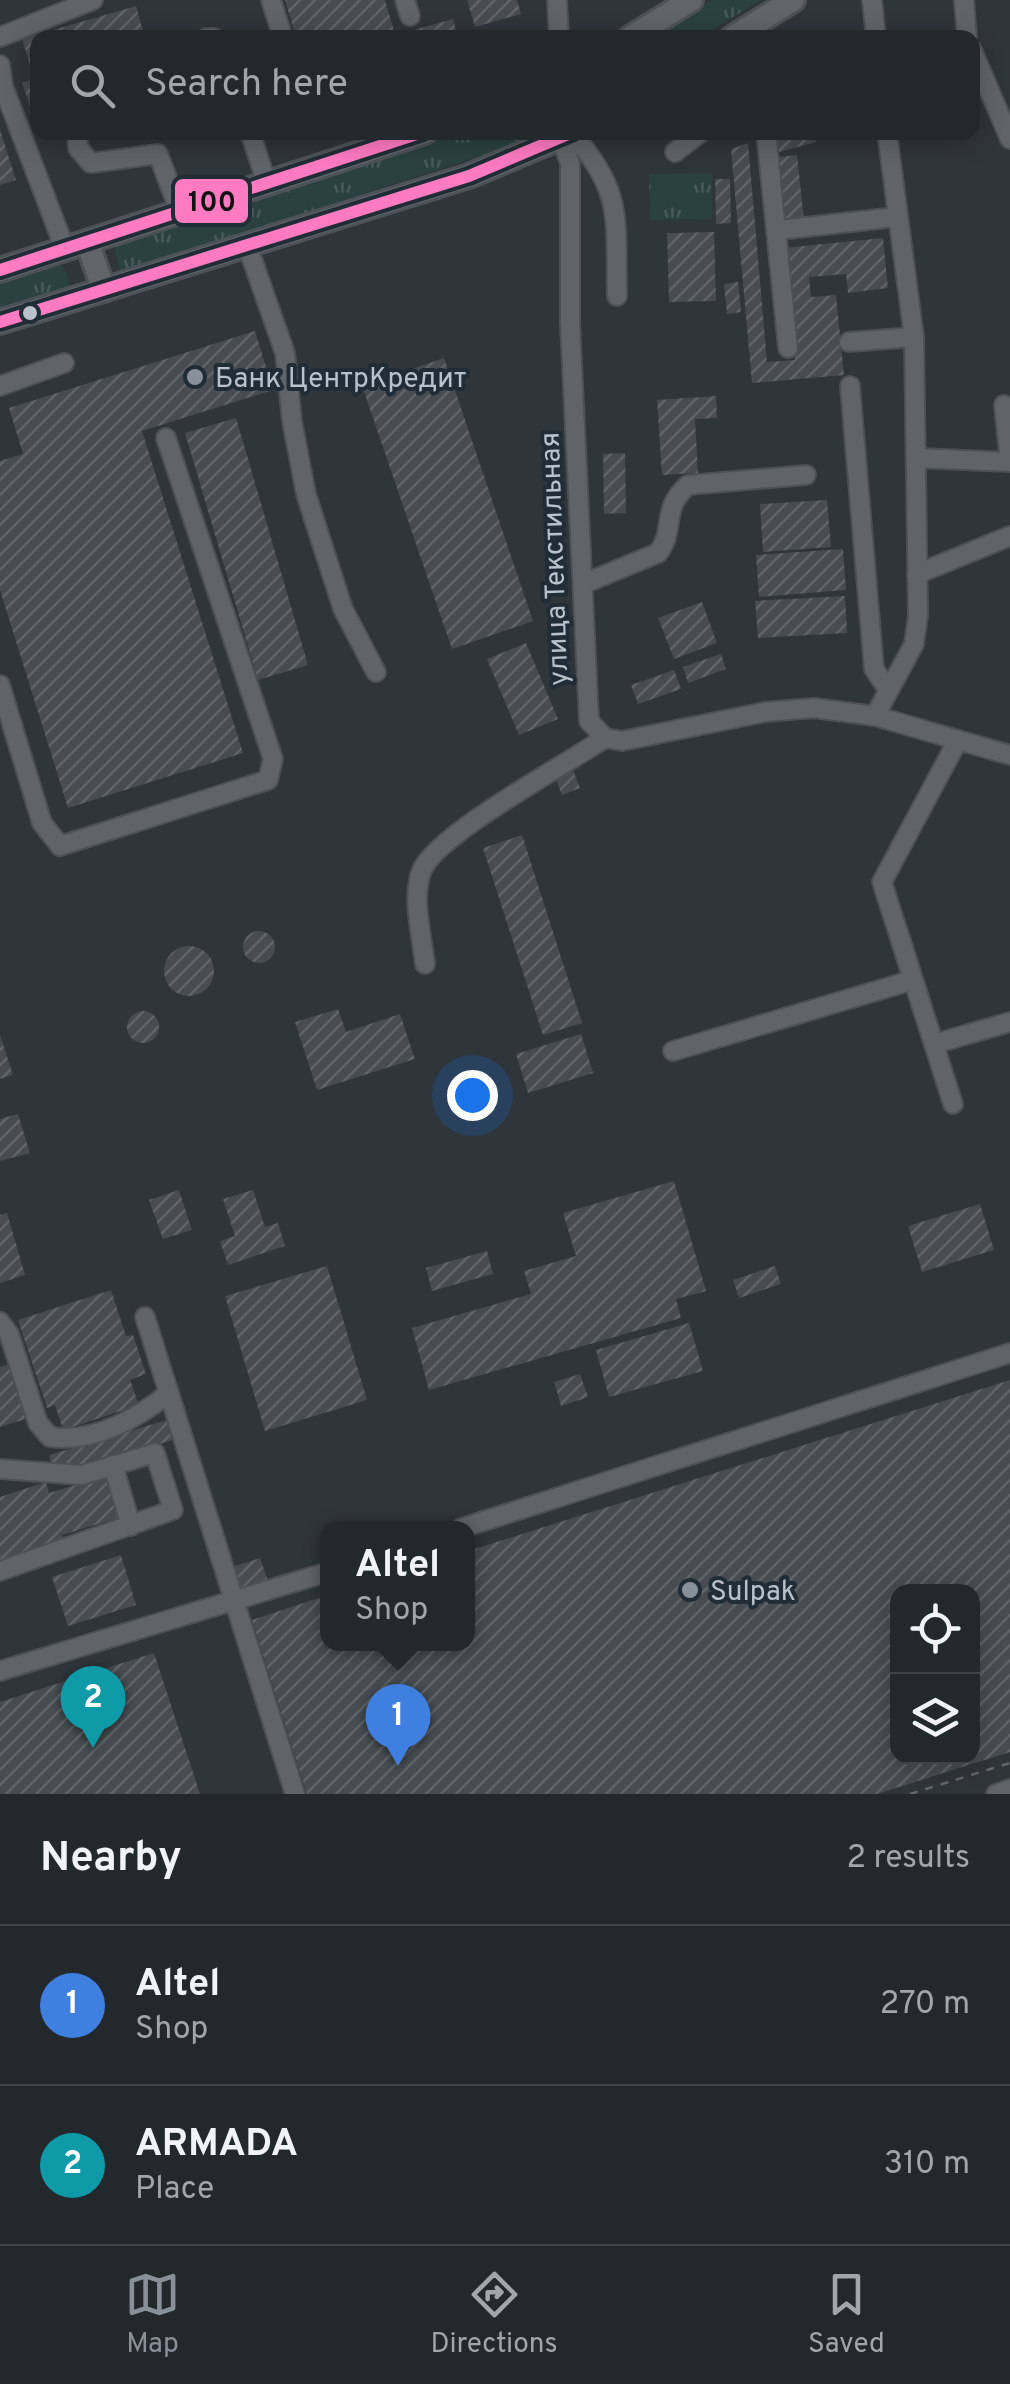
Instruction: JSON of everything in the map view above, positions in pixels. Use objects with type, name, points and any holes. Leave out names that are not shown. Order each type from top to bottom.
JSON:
[{"type":"main road","points":[[643,30],[691,0]]},
{"type":"main road","points":[[757,30],[793,0]]},
{"type":"main road","points":[[0,270],[401,140]]},
{"type":"main road","points":[[0,322],[469,176],[557,140]]},
{"type":"main road","points":[[76,245],[104,290]]},
{"type":"street","points":[[0,37],[93,0]]},
{"type":"street","points":[[271,0],[280,30]]},
{"type":"street","points":[[556,0],[558,30]]},
{"type":"street","points":[[872,0],[875,30]]},
{"type":"street","points":[[964,0],[966,30]]},
{"type":"street","points":[[0,64],[2,87],[76,245]]},
{"type":"street","points":[[980,69],[1010,139]]},
{"type":"street","points":[[78,140],[78,148],[91,163],[158,154],[180,212]]},
{"type":"street","points":[[252,140],[266,184]]},
{"type":"street","name":"улица Текстильная","points":[[569,140],[570,322],[585,696],[590,721],[605,738]]},
{"type":"street","points":[[574,140],[595,159],[614,195],[618,296]]},
{"type":"street","points":[[675,152],[691,140]]},
{"type":"street","points":[[767,140],[788,348]]},
{"type":"street","points":[[875,716],[914,644],[918,574],[914,338],[888,140]]},
{"type":"street","points":[[779,230],[896,217]]},
{"type":"street","points":[[247,245],[285,353],[306,494],[343,609],[376,672]]},
{"type":"street","points":[[849,342],[914,338]]},
{"type":"street","points":[[0,386],[64,362]]},
{"type":"street","points":[[850,386],[874,668],[887,688]]},
{"type":"street","points":[[918,458],[1010,462],[1004,405]]},
{"type":"street","points":[[0,685],[42,823],[60,846],[268,780],[273,759],[166,438]]},
{"type":"street","points":[[583,584],[658,553],[664,546],[670,505],[688,485],[806,475]]},
{"type":"street","points":[[918,574],[1010,536]]},
{"type":"street","points":[[425,964],[418,896],[422,868],[469,823],[605,738],[622,741],[765,712],[814,708],[875,716],[1010,755]]},
{"type":"street","points":[[952,1104],[882,882],[958,740]]},
{"type":"street","points":[[673,1051],[913,980]]},
{"type":"street","points":[[934,1044],[1010,1022]]},
{"type":"street","points":[[145,1317],[295,1794]]},
{"type":"street","points":[[0,1322],[9,1334],[38,1423],[50,1436],[72,1440],[136,1419],[169,1393]]},
{"type":"street","points":[[475,1524],[1010,1353]]},
{"type":"street","points":[[0,1469],[82,1474],[155,1453],[173,1510],[0,1571]]},
{"type":"street","points":[[113,1465],[131,1526]]},
{"type":"street","points":[[0,1671],[320,1575]]},
{"type":"street","points":[[996,1794],[1010,1789]]},
{"type":"path","points":[[990,1758],[994,1768]]},
{"type":"path","points":[[910,1794],[1010,1763]]},
{"type":"green space","points":[[712,0],[761,0],[712,30],[664,30]]},
{"type":"green space","points":[[438,140],[520,140],[121,272],[115,251],[118,242]]},
{"type":"green space","points":[[712,173],[712,219],[650,220],[649,174]]},
{"type":"green space","points":[[58,261],[68,275],[69,289],[0,311],[0,280]]},
{"type":"building","points":[[285,0],[385,0],[394,30],[294,30]]},
{"type":"building","points":[[467,0],[517,0],[521,14],[475,27]]},
{"type":"building","points":[[136,6],[143,30],[53,30]]},
{"type":"building","points":[[453,19],[456,30],[414,30]]},
{"type":"building","points":[[30,37],[30,65],[22,39]]},
{"type":"building","points":[[30,80],[30,106],[22,83]]},
{"type":"building","points":[[0,130],[16,180],[0,185]]},
{"type":"building","points":[[773,140],[816,140],[816,142],[776,153]]},
{"type":"building","points":[[748,143],[767,362],[795,360],[784,248],[883,238],[888,288],[848,293],[846,274],[809,277],[811,297],[836,295],[844,375],[752,383],[731,149]]},
{"type":"building","points":[[797,155],[804,220],[785,222],[778,157]]},
{"type":"building","points":[[715,179],[730,179],[731,223],[716,224]]},
{"type":"building","points":[[714,232],[716,301],[669,302],[667,233]]},
{"type":"building","points":[[738,282],[741,312],[727,314],[724,284]]},
{"type":"building","points":[[255,331],[273,390],[142,431],[243,753],[68,808],[0,590],[0,461],[23,454],[9,408]]},
{"type":"building","points":[[444,358],[533,621],[452,649],[362,386]]},
{"type":"building","points":[[716,396],[717,418],[695,419],[698,473],[662,475],[657,400]]},
{"type":"building","points":[[236,418],[308,665],[258,680],[185,433]]},
{"type":"building","points":[[625,453],[626,513],[604,514],[603,454]]},
{"type":"building","points":[[827,500],[831,547],[763,552],[760,504]]},
{"type":"building","points":[[843,549],[846,590],[759,597],[756,555]]},
{"type":"building","points":[[845,596],[847,633],[758,638],[755,601]]},
{"type":"building","points":[[702,602],[717,643],[674,659],[658,618]]},
{"type":"building","points":[[526,643],[558,719],[519,735],[487,659]]},
{"type":"building","points":[[721,654],[726,669],[688,683],[683,667]]},
{"type":"building","points":[[674,670],[681,689],[638,704],[631,685]]},
{"type":"building","points":[[573,770],[580,788],[562,795],[555,777]]},
{"type":"building","points":[[522,835],[582,1023],[543,1035],[483,848]]},
{"type":"building","points":[[259,931],[271,935],[275,947],[271,959],[259,963],[247,959],[243,947],[247,935]]},
{"type":"building","points":[[189,946],[207,953],[214,971],[207,989],[189,996],[171,989],[164,971],[171,953]]},
{"type":"building","points":[[338,1009],[346,1032],[400,1014],[415,1059],[317,1090],[295,1022]]},
{"type":"building","points":[[143,1011],[155,1015],[159,1027],[155,1039],[143,1043],[131,1039],[127,1027],[131,1015]]},
{"type":"building","points":[[581,1034],[593,1073],[528,1093],[516,1054]]},
{"type":"building","points":[[0,1035],[13,1075],[0,1079]]},
{"type":"building","points":[[18,1114],[30,1153],[0,1161],[0,1119]]},
{"type":"building","points":[[674,1181],[706,1291],[676,1299],[681,1318],[429,1390],[412,1328],[531,1294],[524,1271],[576,1256],[563,1213]]},
{"type":"building","points":[[179,1190],[192,1230],[163,1239],[149,1200]]},
{"type":"building","points":[[253,1190],[265,1227],[278,1223],[285,1246],[228,1265],[220,1241],[235,1236],[223,1199]]},
{"type":"building","points":[[980,1204],[994,1250],[922,1272],[908,1226]]},
{"type":"building","points":[[7,1213],[25,1275],[0,1283],[0,1215]]},
{"type":"building","points":[[487,1251],[493,1274],[432,1291],[426,1268]]},
{"type":"building","points":[[327,1266],[367,1400],[265,1431],[225,1296]]},
{"type":"building","points":[[775,1266],[781,1284],[739,1298],[733,1280]]},
{"type":"building","points":[[111,1290],[126,1336],[133,1335],[146,1374],[130,1380],[139,1405],[63,1430],[55,1405],[47,1408],[18,1320]]},
{"type":"building","points":[[689,1323],[703,1371],[609,1397],[596,1350]]},
{"type":"building","points":[[10,1364],[26,1419],[0,1427],[0,1367]]},
{"type":"building","points":[[580,1374],[588,1397],[561,1406],[554,1382]]},
{"type":"building","points":[[1010,1380],[1010,1752],[980,1761],[980,1584],[890,1584],[890,1764],[972,1764],[877,1794],[307,1794],[252,1620],[320,1598],[320,1651],[475,1651],[475,1549]]},
{"type":"building","points":[[167,1420],[173,1440],[73,1470],[53,1469],[49,1455]]},
{"type":"building","points":[[108,1475],[121,1517],[62,1535],[65,1542],[0,1563],[0,1497],[46,1482],[49,1493]]},
{"type":"building","points":[[121,1555],[136,1605],[68,1626],[52,1577]]},
{"type":"building","points":[[260,1558],[269,1584],[240,1593],[232,1567]]},
{"type":"building","points":[[154,1653],[200,1794],[0,1794],[0,1702]]},
{"type":"transit line","name":"100","points":[[0,270],[398,140]]},
{"type":"transit line","name":"100","points":[[0,322],[469,176],[554,140]]},
{"type":"place","name":"Банк ЦентрКредит","points":[[195,377]]},
{"type":"place","name":"Sulpak","points":[[690,1590]]},
{"type":"place","name":"ARMADA","points":[[93,1748]]},
{"type":"place","name":"Altel","points":[[398,1766]]}]
